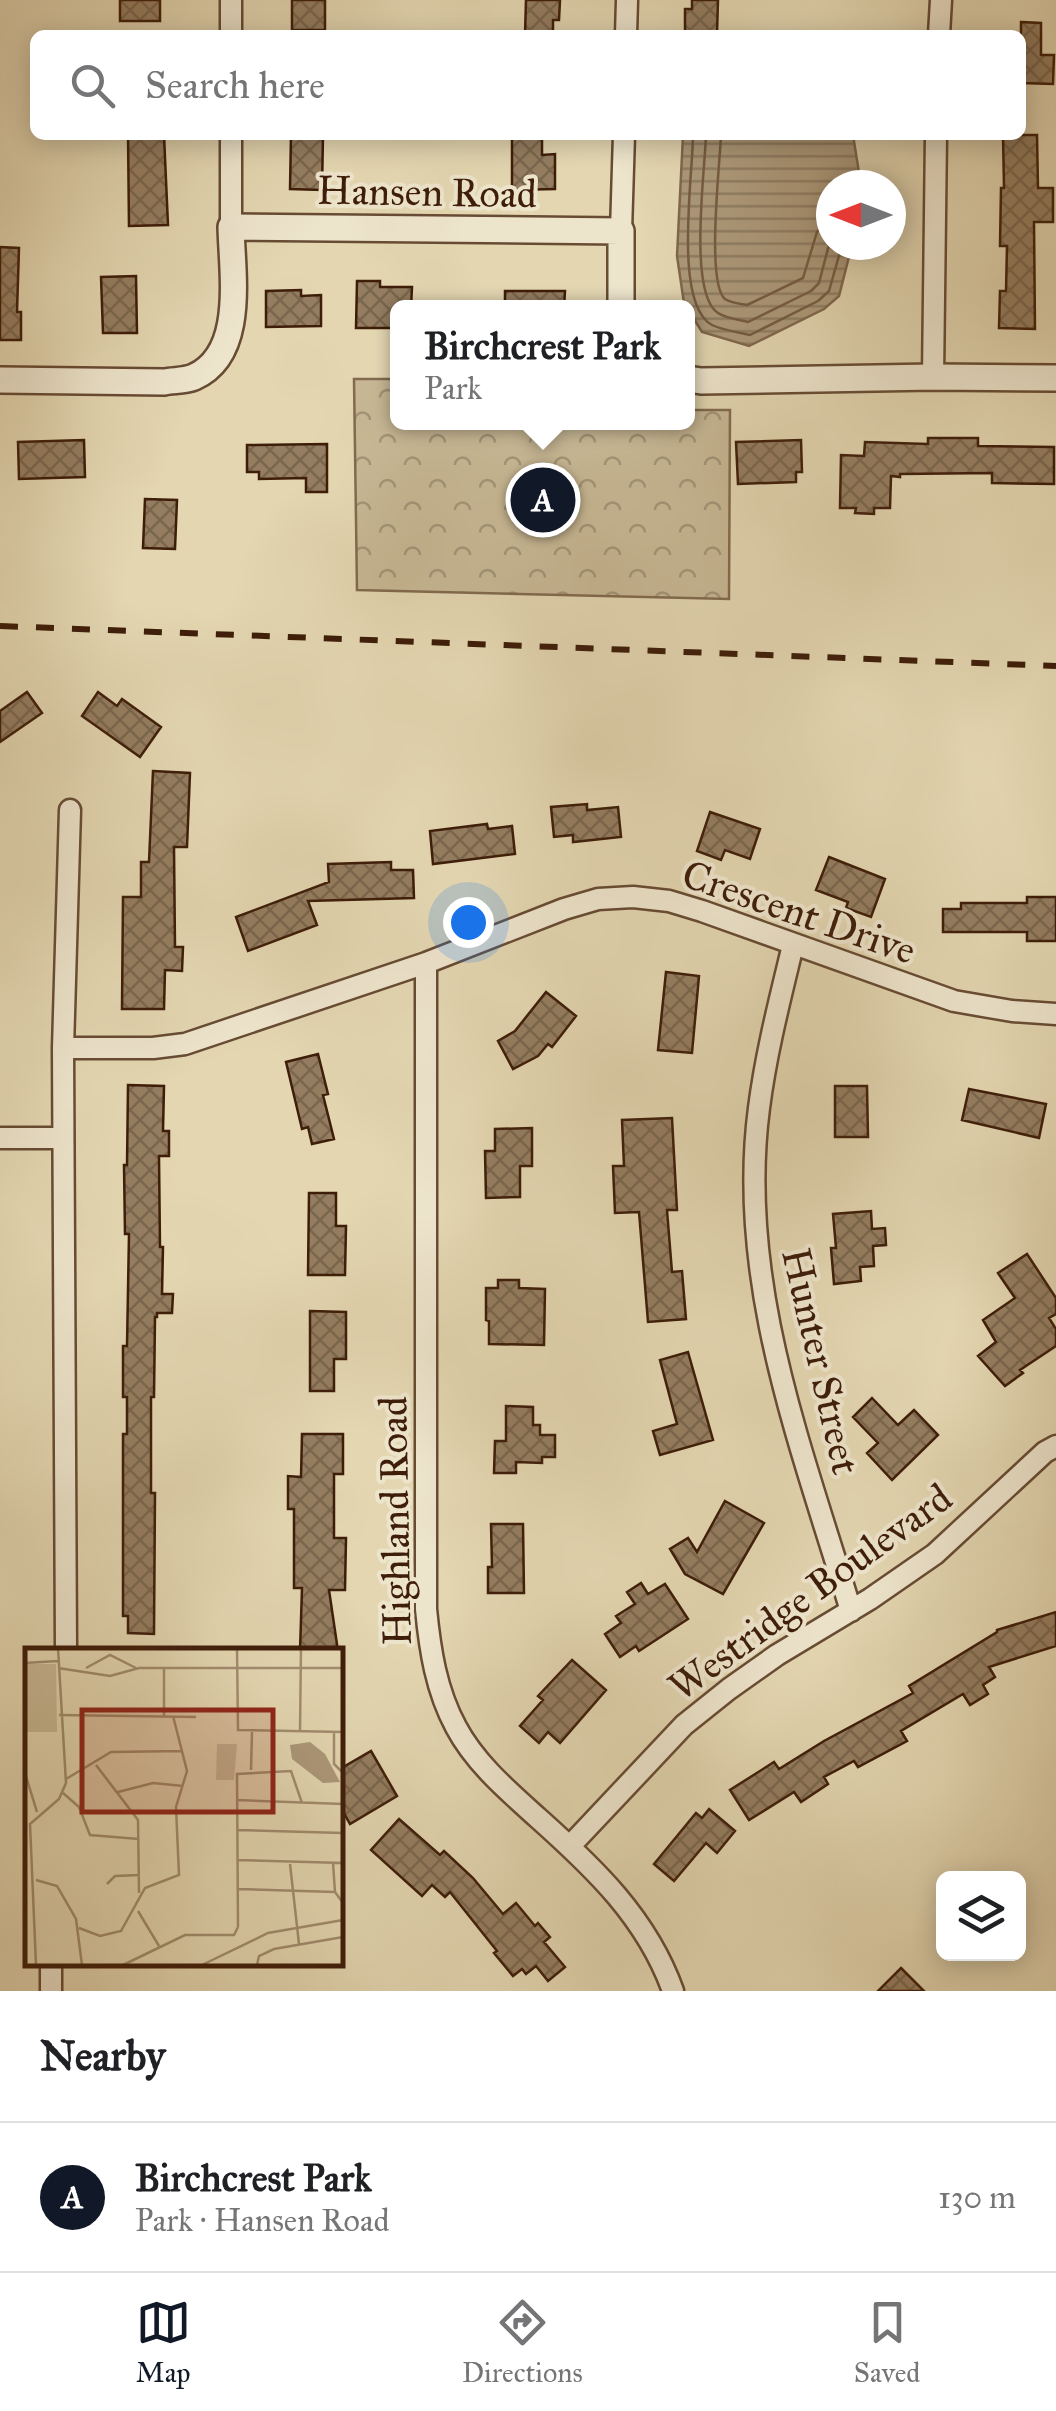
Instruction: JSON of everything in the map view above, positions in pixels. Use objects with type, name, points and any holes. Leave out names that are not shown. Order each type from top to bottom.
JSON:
[{"type":"street","points":[[230,0],[231,30]]},
{"type":"street","points":[[626,30],[627,0]]},
{"type":"street","points":[[939,30],[941,0]]},
{"type":"street","points":[[0,380],[164,382],[191,379],[212,367],[226,344],[232,317],[231,140]]},
{"type":"street","points":[[621,300],[624,140]]},
{"type":"street","points":[[933,377],[936,140]]},
{"type":"street","name":"Hansen Road","points":[[231,227],[621,231]]},
{"type":"street","points":[[695,379],[1056,378]]},
{"type":"street","points":[[66,1648],[62,1048],[70,810]]},
{"type":"street","name":"Crescent Drive","points":[[62,1048],[185,1044],[426,963],[564,909],[598,899],[633,897],[669,901],[954,1001],[1056,1014]]},
{"type":"street","name":"Hunter Street","points":[[793,945],[758,1110],[754,1182],[757,1253],[768,1327],[786,1396],[851,1611]]},
{"type":"street","name":"Highland Road","points":[[426,963],[426,1609],[430,1651],[440,1691],[456,1728],[480,1762],[609,1884],[642,1927],[673,1991]]},
{"type":"street","points":[[0,1138],[63,1138]]},
{"type":"street","name":"Westridge Boulevard","points":[[570,1846],[684,1724],[777,1655],[935,1554],[1056,1446]]},
{"type":"green space","points":[[354,379],[390,379],[390,430],[695,430],[695,410],[730,410],[729,599],[357,590]]},
{"type":"water","points":[[683,140],[854,140],[859,170],[816,170],[816,260],[848,260],[839,296],[824,309],[749,346],[702,332],[695,321],[695,300],[684,300],[677,256]]},
{"type":"building","points":[[120,0],[160,0],[160,21],[120,21]]},
{"type":"building","points":[[292,0],[325,0],[325,30],[292,30]]},
{"type":"building","points":[[526,0],[560,0],[559,20],[553,20],[553,30],[525,30]]},
{"type":"building","points":[[692,0],[718,0],[717,30],[685,30],[685,9],[692,9]]},
{"type":"building","points":[[1021,22],[1041,23],[1041,55],[1054,55],[1053,84],[1026,83],[1026,30],[1021,30]]},
{"type":"building","points":[[1026,135],[1037,135],[1038,188],[1053,188],[1053,222],[1034,222],[1035,329],[999,328],[1000,291],[1006,291],[1007,246],[1000,246],[1003,140],[1026,140]]},
{"type":"building","points":[[128,140],[164,140],[168,225],[129,226]]},
{"type":"building","points":[[291,140],[323,140],[322,190],[290,189]]},
{"type":"building","points":[[512,140],[542,140],[542,155],[555,154],[555,189],[512,190]]},
{"type":"building","points":[[0,247],[19,248],[17,312],[21,312],[21,340],[0,340]]},
{"type":"building","points":[[136,276],[137,333],[103,333],[101,277]]},
{"type":"building","points":[[357,281],[380,281],[380,287],[412,287],[411,300],[390,300],[390,328],[356,328]]},
{"type":"building","points":[[301,290],[301,296],[321,295],[321,326],[266,327],[266,291]]},
{"type":"building","points":[[505,291],[565,291],[564,300],[505,300]]},
{"type":"building","points":[[928,438],[978,438],[978,446],[1054,447],[1054,484],[992,483],[992,473],[900,474],[891,476],[890,508],[874,508],[874,514],[840,508],[841,455],[864,456],[865,442],[928,444]]},
{"type":"building","points":[[84,440],[85,477],[19,479],[18,442]]},
{"type":"building","points":[[801,440],[802,472],[796,472],[796,482],[738,484],[736,442]]},
{"type":"building","points":[[327,444],[327,492],[306,492],[306,478],[259,479],[259,472],[247,472],[247,445]]},
{"type":"building","points":[[145,499],[177,500],[175,549],[143,548]]},
{"type":"building","points":[[27,692],[42,713],[0,742],[0,711]]},
{"type":"building","points":[[98,692],[117,706],[122,699],[161,727],[140,757],[82,716]]},
{"type":"building","points":[[153,771],[190,773],[187,847],[174,847],[175,947],[183,947],[182,971],[165,970],[164,1009],[122,1009],[123,897],[141,897],[141,862],[149,862]]},
{"type":"building","points":[[587,804],[587,810],[618,807],[621,837],[573,842],[573,835],[554,837],[551,807]]},
{"type":"building","points":[[710,812],[760,829],[750,859],[725,850],[721,860],[697,851]]},
{"type":"building","points":[[487,824],[488,829],[512,826],[515,854],[433,864],[430,831]]},
{"type":"building","points":[[829,857],[885,879],[871,917],[846,908],[848,902],[816,890]]},
{"type":"building","points":[[391,862],[391,870],[413,870],[414,898],[308,901],[317,925],[248,951],[236,917],[329,882],[328,864]]},
{"type":"building","points":[[1027,897],[1056,897],[1056,941],[1027,941],[1027,932],[943,932],[943,909],[961,909],[961,903],[1027,903]]},
{"type":"building","points":[[666,972],[699,976],[692,1053],[658,1050]]},
{"type":"building","points":[[546,992],[576,1016],[552,1047],[548,1044],[538,1056],[513,1069],[498,1041],[515,1031]]},
{"type":"building","points":[[318,1054],[334,1139],[312,1144],[308,1127],[302,1129],[286,1062]]},
{"type":"building","points":[[128,1085],[164,1086],[163,1131],[169,1131],[169,1156],[159,1156],[160,1247],[162,1294],[173,1294],[172,1313],[157,1313],[155,1317],[151,1397],[154,1634],[128,1633],[128,1616],[123,1616],[123,1434],[127,1434],[127,1397],[123,1397],[123,1346],[127,1346],[129,1234],[125,1234],[124,1165]]},
{"type":"building","points":[[835,1086],[867,1086],[868,1137],[835,1137]]},
{"type":"building","points":[[969,1089],[1046,1104],[1039,1138],[962,1120]]},
{"type":"building","points":[[672,1118],[677,1210],[667,1210],[672,1272],[682,1271],[686,1319],[648,1322],[639,1212],[615,1213],[613,1166],[624,1166],[622,1120]]},
{"type":"building","points":[[532,1128],[532,1166],[520,1166],[520,1197],[486,1198],[485,1151],[495,1151],[495,1129]]},
{"type":"building","points":[[309,1193],[336,1193],[336,1226],[346,1226],[345,1275],[308,1275]]},
{"type":"building","points":[[871,1211],[872,1229],[885,1228],[886,1245],[873,1246],[874,1266],[860,1267],[861,1281],[834,1284],[833,1214]]},
{"type":"building","points":[[1027,1254],[1056,1298],[1056,1314],[1049,1318],[1056,1329],[1056,1346],[1020,1370],[1023,1373],[1005,1386],[978,1356],[996,1342],[983,1320],[1015,1298],[998,1273]]},
{"type":"building","points":[[498,1280],[519,1280],[519,1288],[545,1289],[544,1345],[489,1344],[486,1288],[498,1288]]},
{"type":"building","points":[[310,1311],[346,1312],[346,1359],[334,1359],[334,1391],[310,1391]]},
{"type":"building","points":[[688,1352],[713,1440],[660,1455],[653,1431],[677,1424],[660,1360]]},
{"type":"building","points":[[872,1398],[898,1425],[914,1410],[938,1435],[892,1480],[867,1453],[878,1443],[853,1417]]},
{"type":"building","points":[[506,1406],[533,1407],[533,1425],[540,1425],[540,1435],[555,1435],[555,1457],[542,1457],[542,1463],[516,1462],[516,1473],[494,1473],[495,1441],[506,1441]]},
{"type":"building","points":[[302,1434],[343,1434],[343,1474],[334,1474],[334,1538],[346,1538],[345,1590],[329,1590],[338,1648],[300,1648],[302,1588],[294,1588],[294,1509],[288,1509],[288,1476],[301,1477]]},
{"type":"building","points":[[725,1501],[764,1523],[723,1594],[685,1574],[670,1549],[688,1538],[697,1552]]},
{"type":"building","points":[[491,1524],[523,1524],[524,1593],[488,1593]]},
{"type":"building","points":[[641,1583],[648,1594],[665,1584],[688,1619],[639,1651],[636,1646],[620,1657],[605,1634],[621,1623],[616,1616],[635,1604],[627,1592]]},
{"type":"building","points":[[1056,1612],[1056,1646],[989,1667],[995,1677],[983,1685],[988,1694],[970,1705],[963,1694],[901,1731],[907,1741],[858,1767],[854,1761],[824,1777],[828,1784],[801,1802],[794,1792],[749,1820],[730,1790],[774,1762],[779,1769],[913,1693],[909,1686],[997,1630]]},
{"type":"building","points":[[572,1660],[606,1690],[560,1743],[548,1732],[539,1743],[520,1726],[543,1700],[538,1696]]},
{"type":"building","points":[[371,1751],[397,1796],[350,1824],[342,1810],[342,1768]]},
{"type":"building","points":[[709,1809],[735,1831],[717,1853],[706,1843],[674,1881],[654,1864],[696,1813],[702,1818]]},
{"type":"building","points":[[399,1819],[440,1855],[444,1851],[503,1914],[516,1903],[550,1937],[544,1942],[565,1967],[548,1981],[536,1966],[526,1974],[522,1969],[513,1976],[450,1892],[445,1897],[432,1885],[422,1896],[371,1850]]},
{"type":"building","points":[[901,1968],[924,1991],[878,1991]]},
{"type":"railway","points":[[0,626],[1056,666]]},
{"type":"place","name":"Birchcrest Park","points":[[543,500]]}]
